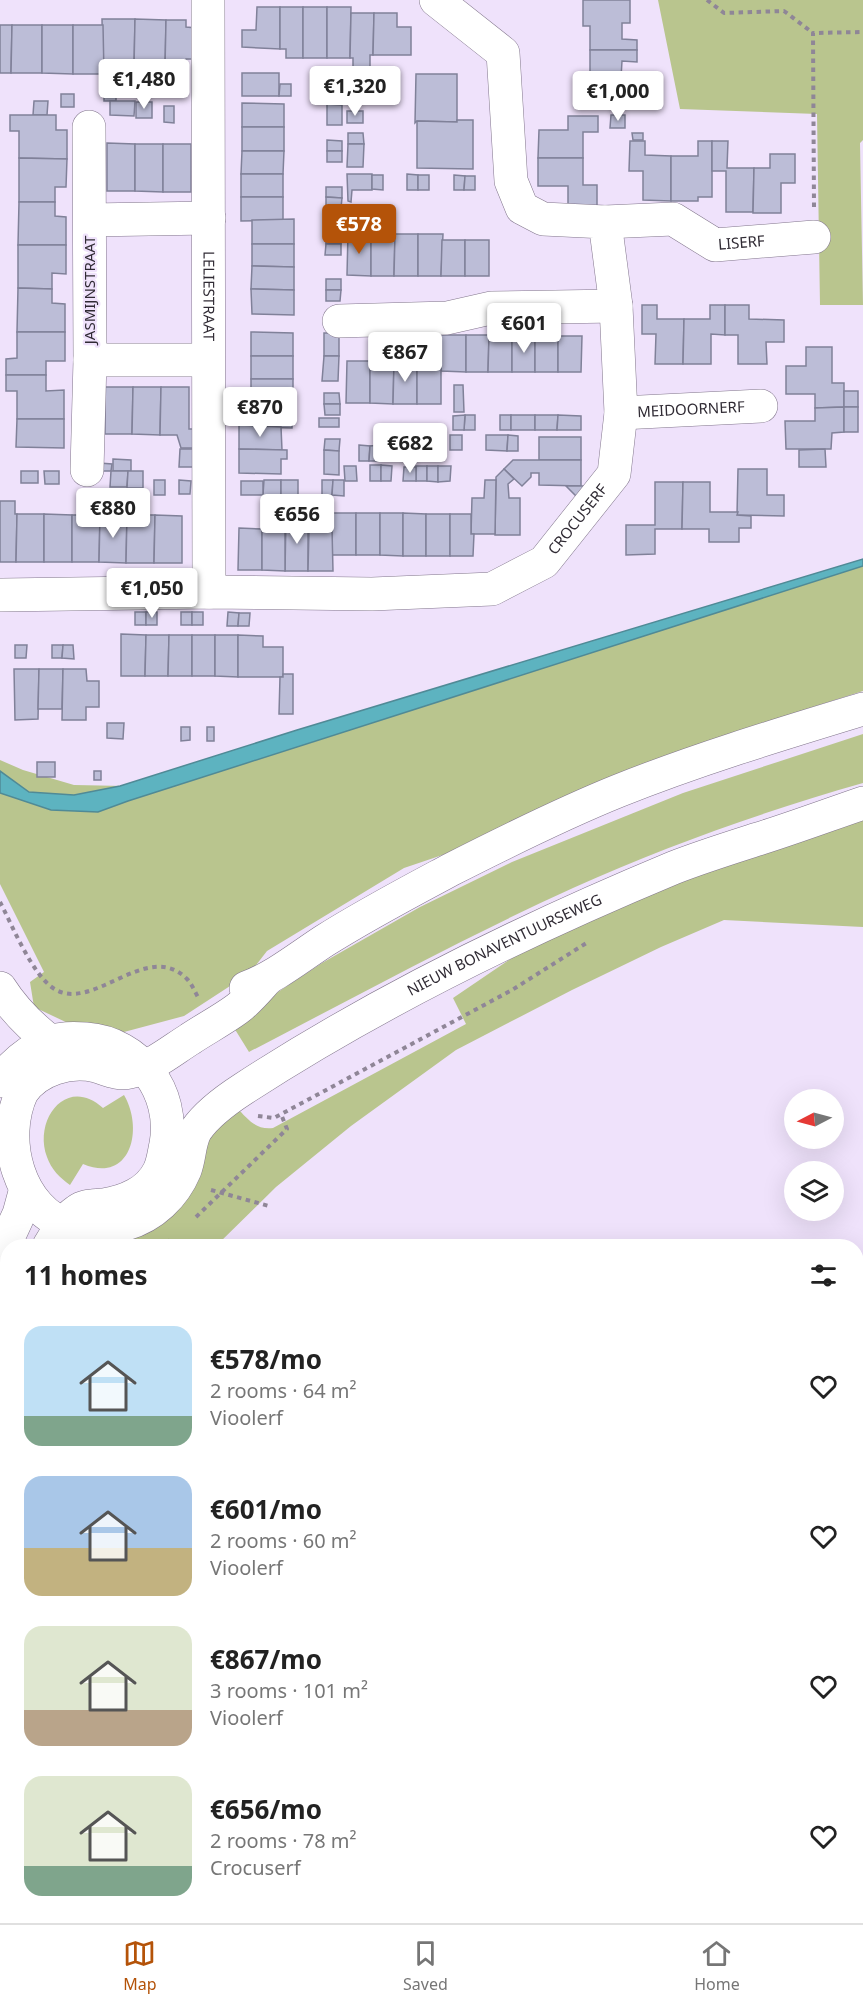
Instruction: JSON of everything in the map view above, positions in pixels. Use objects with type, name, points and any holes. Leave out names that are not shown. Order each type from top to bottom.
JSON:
[{"type":"street","name":"LELIESTRAAT","points":[[208,0],[209,592]]},
{"type":"street","points":[[436,0],[503,53],[510,181],[522,208],[543,219],[604,222]]},
{"type":"street","name":"JASMIJNSTRAAT","points":[[87,470],[90,360],[89,127]]},
{"type":"street","name":"JASMIJNSTRAAT","points":[[90,220],[209,218]]},
{"type":"street","name":"LISERF","points":[[604,222],[673,219],[714,245],[814,237]]},
{"type":"street","name":"CROCUSERF","points":[[2,595],[209,592],[372,594],[492,589],[544,562],[614,474],[621,413],[616,306],[604,222]]},
{"type":"street","points":[[339,321],[447,318],[491,308],[616,306]]},
{"type":"street","name":"JASMIJNSTRAAT","points":[[90,360],[208,360]]},
{"type":"street","name":"MEIDOORNERF","points":[[621,413],[761,406]]},
{"type":"street","points":[[9,1071],[32,1081],[58,1066],[76,1064],[92,1065],[121,1073],[137,1060],[143,1049],[230,995],[266,980],[387,903],[535,827],[619,790],[728,751],[863,709]]},
{"type":"street","name":"NIEUW BONAVENTUURSEWEG","points":[[69,1237],[124,1225],[151,1213],[166,1199],[184,1167],[194,1134],[206,1118],[239,1091],[366,1015],[432,979],[530,931],[676,867],[863,803]]},
{"type":"street","points":[[0,988],[19,1015],[51,1042]]},
{"type":"street","points":[[75,1038],[114,1044],[137,1060],[155,1081],[162,1095],[168,1118],[167,1135],[159,1171],[149,1184],[133,1197],[77,1210],[69,1237],[25,1192],[14,1176],[8,1138],[9,1119],[14,1104],[9,1071],[27,1054],[51,1042],[75,1038]]},
{"type":"street","points":[[7,1239],[19,1214],[25,1192]]},
{"type":"path","points":[[707,0],[724,14],[784,11],[813,33],[863,32]]},
{"type":"path","points":[[813,33],[814,237]]},
{"type":"path","points":[[0,902],[30,960],[45,980],[60,992],[80,994],[146,967],[171,968],[187,979]]},
{"type":"path","points":[[379,1062],[512,990],[591,940]]},
{"type":"path","points":[[188,1224],[287,1129],[281,1114]]},
{"type":"path","points":[[184,1167],[222,1193],[269,1206]]},
{"type":"green space","points":[[658,0],[863,0],[863,140],[860,143],[863,305],[820,305],[817,114],[680,109]]},
{"type":"green space","points":[[863,565],[863,691],[747,728],[478,843],[404,868],[267,951],[250,973],[184,1016],[124,1032],[72,1025],[34,1007],[30,982],[44,972],[0,884],[0,760],[23,770],[74,785],[125,786]]},
{"type":"green space","points":[[863,734],[863,783],[716,830],[573,888],[410,968],[249,1052],[231,1023],[322,963],[420,907],[512,862],[683,793]]},
{"type":"green space","points":[[863,815],[863,927],[724,920],[661,947],[572,990],[456,1050],[351,1126],[276,1187],[223,1239],[110,1239],[236,1107],[257,1125],[273,1128],[466,1024],[453,998],[540,939],[711,867]]},
{"type":"green space","points":[[124,1095],[133,1123],[129,1150],[122,1160],[112,1166],[99,1168],[83,1164],[70,1185],[56,1173],[47,1157],[44,1143],[49,1116],[56,1106],[66,1099],[77,1096],[90,1099],[103,1108]]},
{"type":"water","points":[[863,559],[863,566],[98,812],[51,810],[0,793],[0,771],[29,792],[74,795],[120,786],[297,730]]},
{"type":"building","points":[[583,0],[630,0],[630,23],[622,23],[622,39],[637,40],[637,50],[590,50],[590,26],[583,26]]},
{"type":"building","points":[[257,7],[280,7],[280,49],[242,47],[242,30],[256,30]]},
{"type":"building","points":[[280,7],[303,7],[303,58],[286,58],[286,49],[280,49]]},
{"type":"building","points":[[303,7],[327,7],[327,58],[303,58]]},
{"type":"building","points":[[327,7],[351,7],[350,58],[327,58]]},
{"type":"building","points":[[351,13],[374,13],[373,55],[370,55],[370,67],[353,67],[353,58],[350,58]]},
{"type":"building","points":[[374,13],[397,13],[397,27],[411,27],[411,55],[373,55]]},
{"type":"building","points":[[102,19],[135,19],[134,67],[103,67]]},
{"type":"building","points":[[135,19],[166,20],[165,67],[134,67]]},
{"type":"building","points":[[166,20],[186,20],[186,27],[197,28],[197,59],[186,59],[186,68],[165,67]]},
{"type":"building","points":[[0,25],[12,25],[11,73],[0,73]]},
{"type":"building","points":[[12,25],[42,25],[42,73],[11,73]]},
{"type":"building","points":[[42,25],[73,25],[73,74],[42,73]]},
{"type":"building","points":[[73,25],[103,25],[104,74],[73,74]]},
{"type":"building","points":[[590,50],[637,50],[637,62],[622,61],[621,78],[630,78],[629,101],[582,101],[583,74],[590,74]]},
{"type":"building","points":[[242,73],[279,73],[279,96],[242,96]]},
{"type":"building","points":[[382,74],[396,89],[387,98],[372,83]]},
{"type":"building","points":[[416,74],[457,74],[457,122],[417,121],[415,123]]},
{"type":"building","points":[[316,83],[326,83],[326,98],[315,98]]},
{"type":"building","points":[[326,83],[337,83],[337,98],[326,98]]},
{"type":"building","points":[[348,83],[359,83],[360,99],[348,98]]},
{"type":"building","points":[[280,84],[291,84],[291,96],[279,96]]},
{"type":"building","points":[[104,89],[116,89],[116,101],[104,101]]},
{"type":"building","points":[[61,94],[74,94],[74,107],[61,107]]},
{"type":"building","points":[[34,101],[48,101],[47,115],[33,115]]},
{"type":"building","points":[[110,101],[135,101],[134,116],[110,115]]},
{"type":"building","points":[[136,102],[152,102],[152,118],[136,118]]},
{"type":"building","points":[[242,103],[284,104],[284,127],[242,127]]},
{"type":"building","points":[[327,104],[342,105],[342,125],[327,125]]},
{"type":"building","points":[[164,106],[174,106],[174,123],[164,122]]},
{"type":"building","points":[[347,111],[363,111],[363,123],[347,123]]},
{"type":"building","points":[[10,115],[56,115],[56,130],[67,130],[67,159],[19,158],[19,131],[10,131]]},
{"type":"building","points":[[611,115],[625,115],[625,128],[610,128]]},
{"type":"building","points":[[568,116],[598,116],[598,132],[583,132],[583,158],[538,158],[539,130],[568,130]]},
{"type":"building","points":[[457,120],[473,120],[473,169],[417,168],[417,121],[457,122]]},
{"type":"building","points":[[242,127],[284,127],[284,151],[242,151]]},
{"type":"building","points":[[348,133],[363,133],[364,144],[348,144]]},
{"type":"building","points":[[632,133],[643,133],[643,140],[633,140]]},
{"type":"building","points":[[327,140],[342,141],[342,151],[327,151]]},
{"type":"building","points":[[630,141],[645,141],[645,155],[671,156],[671,201],[643,200],[643,171],[629,171]]},
{"type":"building","points":[[698,141],[712,141],[712,197],[698,197],[698,201],[671,201],[671,156],[698,156]]},
{"type":"building","points":[[712,141],[728,141],[727,168],[754,168],[753,212],[726,212],[726,171],[712,171]]},
{"type":"building","points":[[107,143],[135,144],[135,191],[107,191]]},
{"type":"building","points":[[135,144],[163,144],[163,192],[135,191]]},
{"type":"building","points":[[163,144],[191,144],[191,192],[163,192]]},
{"type":"building","points":[[348,144],[364,144],[363,167],[347,167]]},
{"type":"building","points":[[242,151],[284,151],[283,174],[241,174]]},
{"type":"building","points":[[327,151],[342,151],[342,162],[327,162]]},
{"type":"building","points":[[770,154],[795,154],[795,183],[781,183],[781,213],[753,213],[754,168],[770,168]]},
{"type":"building","points":[[19,158],[67,159],[66,187],[55,187],[55,202],[19,202]]},
{"type":"building","points":[[538,158],[583,158],[583,185],[597,185],[597,207],[568,207],[568,186],[538,186]]},
{"type":"building","points":[[241,174],[283,174],[283,197],[241,197]]},
{"type":"building","points":[[347,174],[372,174],[372,190],[352,190],[351,202],[348,201]]},
{"type":"building","points":[[407,174],[418,175],[418,190],[407,190]]},
{"type":"building","points":[[372,175],[383,175],[383,190],[372,189]]},
{"type":"building","points":[[418,175],[429,175],[429,190],[418,190]]},
{"type":"building","points":[[454,175],[465,176],[464,190],[454,190]]},
{"type":"building","points":[[465,176],[475,176],[475,190],[464,190]]},
{"type":"building","points":[[326,187],[342,187],[342,198],[326,197]]},
{"type":"building","points":[[241,197],[283,197],[283,220],[241,221]]},
{"type":"building","points":[[326,197],[342,198],[341,208],[326,208]]},
{"type":"building","points":[[19,202],[55,202],[55,216],[66,217],[66,245],[18,245]]},
{"type":"building","points":[[294,219],[294,244],[252,244],[252,220]]},
{"type":"building","points":[[326,233],[341,233],[341,244],[326,244]]},
{"type":"building","points":[[348,233],[371,234],[371,276],[347,275]]},
{"type":"building","points":[[371,234],[395,234],[394,276],[371,276]]},
{"type":"building","points":[[395,234],[418,234],[418,276],[394,276]]},
{"type":"building","points":[[418,234],[443,234],[441,276],[418,276]]},
{"type":"building","points":[[442,240],[465,240],[465,276],[441,276]]},
{"type":"building","points":[[465,240],[489,240],[489,276],[465,276]]},
{"type":"building","points":[[252,244],[294,244],[294,267],[252,266]]},
{"type":"building","points":[[326,244],[341,244],[341,255],[325,255]]},
{"type":"building","points":[[18,245],[66,245],[66,274],[52,273],[52,289],[18,288]]},
{"type":"building","points":[[252,266],[294,267],[294,290],[251,289]]},
{"type":"building","points":[[326,279],[341,279],[341,290],[326,290]]},
{"type":"building","points":[[18,288],[52,289],[52,303],[65,304],[65,332],[17,332]]},
{"type":"building","points":[[251,289],[294,290],[294,315],[252,314]]},
{"type":"building","points":[[326,290],[341,290],[340,301],[326,301]]},
{"type":"building","points":[[642,305],[657,305],[657,319],[684,319],[683,364],[655,364],[656,334],[642,334]]},
{"type":"building","points":[[710,305],[725,305],[725,335],[711,334],[711,364],[683,364],[684,319],[710,319]]},
{"type":"building","points":[[725,305],[749,305],[749,319],[784,320],[784,342],[766,342],[767,364],[738,364],[738,335],[725,335]]},
{"type":"building","points":[[17,332],[65,332],[65,361],[46,361],[46,375],[6,375],[6,359],[17,358]]},
{"type":"building","points":[[251,332],[293,333],[293,356],[251,356]]},
{"type":"building","points":[[324,333],[339,333],[339,356],[324,356]]},
{"type":"building","points":[[441,335],[466,335],[466,372],[441,371]]},
{"type":"building","points":[[466,335],[489,335],[488,372],[466,372]]},
{"type":"building","points":[[489,335],[512,335],[512,372],[488,372]]},
{"type":"building","points":[[512,335],[535,335],[535,372],[512,372]]},
{"type":"building","points":[[535,335],[558,336],[558,372],[535,372]]},
{"type":"building","points":[[558,336],[582,336],[581,372],[558,372]]},
{"type":"building","points":[[806,347],[832,347],[832,383],[844,383],[844,407],[815,408],[815,394],[786,394],[786,366],[806,366]]},
{"type":"building","points":[[251,356],[293,356],[293,379],[251,379]]},
{"type":"building","points":[[324,356],[339,356],[338,381],[322,381]]},
{"type":"building","points":[[347,361],[370,361],[370,403],[346,403]]},
{"type":"building","points":[[370,361],[394,362],[393,404],[370,403]]},
{"type":"building","points":[[394,362],[417,362],[417,404],[393,404]]},
{"type":"building","points":[[417,362],[441,362],[441,404],[417,404]]},
{"type":"building","points":[[6,375],[46,375],[46,391],[64,390],[64,419],[17,419],[17,391],[6,391]]},
{"type":"building","points":[[251,379],[293,379],[293,402],[251,402]]},
{"type":"building","points":[[454,385],[463,385],[464,412],[454,412]]},
{"type":"building","points":[[105,387],[133,387],[132,434],[105,434]]},
{"type":"building","points":[[133,387],[161,387],[160,435],[132,434]]},
{"type":"building","points":[[161,387],[189,387],[189,429],[194,429],[194,448],[181,448],[177,435],[160,435]]},
{"type":"building","points":[[844,391],[858,391],[858,407],[844,407]]},
{"type":"building","points":[[324,393],[339,393],[340,404],[324,404]]},
{"type":"building","points":[[251,402],[293,402],[292,428],[251,427]]},
{"type":"building","points":[[324,404],[340,404],[340,415],[325,415]]},
{"type":"building","points":[[844,407],[844,432],[832,433],[831,449],[786,449],[785,421],[815,421],[815,408]]},
{"type":"building","points":[[844,407],[858,407],[858,432],[844,432]]},
{"type":"building","points":[[465,415],[475,415],[475,430],[464,430]]},
{"type":"building","points":[[465,415],[464,430],[453,430],[453,416]]},
{"type":"building","points":[[500,415],[511,415],[511,430],[500,430]]},
{"type":"building","points":[[511,415],[535,415],[535,430],[511,430]]},
{"type":"building","points":[[535,415],[558,415],[557,430],[535,430]]},
{"type":"building","points":[[558,415],[581,416],[581,430],[557,430]]},
{"type":"building","points":[[319,418],[339,418],[339,427],[319,427]]},
{"type":"building","points":[[17,419],[64,419],[64,448],[16,447]]},
{"type":"building","points":[[239,425],[281,427],[282,450],[239,449]]},
{"type":"building","points":[[406,432],[416,432],[416,443],[406,443]]},
{"type":"building","points":[[450,435],[462,435],[462,450],[450,450]]},
{"type":"building","points":[[486,435],[508,435],[507,451],[486,450]]},
{"type":"building","points":[[508,435],[518,436],[518,451],[507,451]]},
{"type":"building","points":[[539,437],[581,437],[581,460],[539,460]]},
{"type":"building","points":[[325,439],[340,439],[339,451],[324,450]]},
{"type":"building","points":[[359,445],[370,446],[369,461],[359,461]]},
{"type":"building","points":[[380,445],[380,461],[369,461],[370,446]]},
{"type":"building","points":[[405,445],[416,445],[416,461],[405,461]]},
{"type":"building","points":[[416,445],[427,445],[427,461],[416,461]]},
{"type":"building","points":[[180,449],[193,449],[193,467],[179,467]]},
{"type":"building","points":[[239,449],[287,450],[287,459],[281,459],[281,474],[239,473]]},
{"type":"building","points":[[825,449],[826,467],[799,467],[799,450]]},
{"type":"building","points":[[324,450],[339,451],[339,475],[324,474]]},
{"type":"building","points":[[113,459],[131,460],[131,471],[113,471]]},
{"type":"building","points":[[513,460],[581,460],[581,486],[539,485],[539,473],[531,473],[531,477],[522,486],[504,469]]},
{"type":"building","points":[[99,463],[112,464],[111,471],[99,471]]},
{"type":"building","points":[[370,465],[381,465],[381,481],[370,481]]},
{"type":"building","points":[[381,465],[392,466],[391,481],[381,481]]},
{"type":"building","points":[[344,466],[356,466],[357,481],[345,481]]},
{"type":"building","points":[[416,466],[427,466],[427,481],[416,481]]},
{"type":"building","points":[[427,466],[438,466],[438,482],[427,481]]},
{"type":"building","points":[[438,466],[451,466],[450,481],[438,482]]},
{"type":"building","points":[[404,467],[416,467],[416,481],[403,481]]},
{"type":"building","points":[[504,469],[514,479],[508,484],[509,498],[520,498],[520,535],[495,535],[496,477]]},
{"type":"building","points":[[738,469],[767,469],[767,495],[784,495],[784,516],[737,515]]},
{"type":"building","points":[[21,471],[38,471],[38,483],[21,483]]},
{"type":"building","points":[[44,471],[59,471],[59,484],[45,484]]},
{"type":"building","points":[[111,471],[128,471],[127,487],[110,487]]},
{"type":"building","points":[[128,471],[143,471],[143,488],[127,488]]},
{"type":"building","points":[[154,480],[165,480],[165,495],[154,495]]},
{"type":"building","points":[[179,480],[191,481],[190,494],[179,494]]},
{"type":"building","points":[[264,480],[281,480],[281,495],[263,495]]},
{"type":"building","points":[[281,480],[298,480],[298,496],[281,495]]},
{"type":"building","points":[[322,480],[333,480],[332,495],[322,495]]},
{"type":"building","points":[[333,480],[344,480],[344,496],[332,495]]},
{"type":"building","points":[[485,480],[496,480],[495,534],[471,534],[472,498],[484,498]]},
{"type":"building","points":[[241,481],[263,481],[263,495],[241,495]]},
{"type":"building","points":[[655,482],[683,482],[682,529],[655,529],[655,554],[626,555],[626,525],[655,525]]},
{"type":"building","points":[[683,482],[710,482],[710,512],[738,512],[737,515],[751,516],[751,528],[739,528],[739,542],[709,542],[709,529],[682,529]]},
{"type":"building","points":[[566,486],[586,486],[578,498]]},
{"type":"building","points":[[0,501],[15,501],[16,562],[0,562]]},
{"type":"building","points":[[332,513],[356,513],[356,555],[332,555]]},
{"type":"building","points":[[356,513],[380,513],[380,555],[356,555]]},
{"type":"building","points":[[380,513],[403,513],[403,556],[380,555]]},
{"type":"building","points":[[403,513],[426,514],[426,556],[403,556]]},
{"type":"building","points":[[17,514],[44,514],[44,562],[16,562]]},
{"type":"building","points":[[44,514],[72,515],[72,562],[44,562]]},
{"type":"building","points":[[426,514],[450,514],[450,556],[426,556]]},
{"type":"building","points":[[450,514],[471,514],[471,534],[474,534],[473,556],[450,556]]},
{"type":"building","points":[[72,515],[100,515],[99,562],[72,562]]},
{"type":"building","points":[[100,515],[127,515],[126,563],[99,562]]},
{"type":"building","points":[[127,515],[155,515],[154,563],[126,563]]},
{"type":"building","points":[[155,515],[182,516],[182,563],[154,563]]},
{"type":"building","points":[[286,518],[308,518],[308,571],[285,571]]},
{"type":"building","points":[[239,528],[262,529],[262,570],[238,570]]},
{"type":"building","points":[[262,529],[285,529],[285,571],[262,570]]},
{"type":"building","points":[[309,529],[332,529],[333,571],[308,571]]},
{"type":"building","points":[[135,612],[146,612],[146,625],[135,625]]},
{"type":"building","points":[[146,612],[157,612],[157,625],[146,625]]},
{"type":"building","points":[[181,612],[192,612],[192,625],[181,625]]},
{"type":"building","points":[[192,612],[203,612],[203,625],[192,625]]},
{"type":"building","points":[[228,612],[239,613],[238,626],[227,626]]},
{"type":"building","points":[[239,613],[250,613],[249,626],[238,626]]},
{"type":"building","points":[[121,634],[146,635],[145,676],[121,676]]},
{"type":"building","points":[[146,635],[169,635],[168,676],[145,676]]},
{"type":"building","points":[[169,635],[192,635],[192,676],[168,676]]},
{"type":"building","points":[[192,635],[215,635],[215,676],[192,676]]},
{"type":"building","points":[[215,635],[238,635],[238,677],[215,676]]},
{"type":"building","points":[[238,635],[263,636],[263,647],[283,647],[283,677],[238,677]]},
{"type":"building","points":[[15,645],[27,645],[26,658],[15,658]]},
{"type":"building","points":[[52,645],[63,645],[62,658],[52,658]]},
{"type":"building","points":[[63,645],[73,645],[74,659],[62,658]]},
{"type":"building","points":[[14,669],[39,669],[38,719],[15,720]]},
{"type":"building","points":[[39,669],[63,669],[62,709],[38,709]]},
{"type":"building","points":[[63,669],[86,669],[87,681],[99,681],[99,707],[86,707],[86,720],[62,720]]},
{"type":"building","points":[[283,674],[293,674],[293,714],[279,714],[280,677],[283,677]]},
{"type":"building","points":[[107,723],[124,723],[123,739],[107,738]]},
{"type":"building","points":[[181,727],[190,727],[190,740],[181,741]]},
{"type":"building","points":[[207,727],[214,727],[214,741],[207,741]]},
{"type":"building","points":[[37,762],[55,762],[55,777],[37,777]]},
{"type":"building","points":[[94,771],[101,771],[101,780],[94,780]]}]
